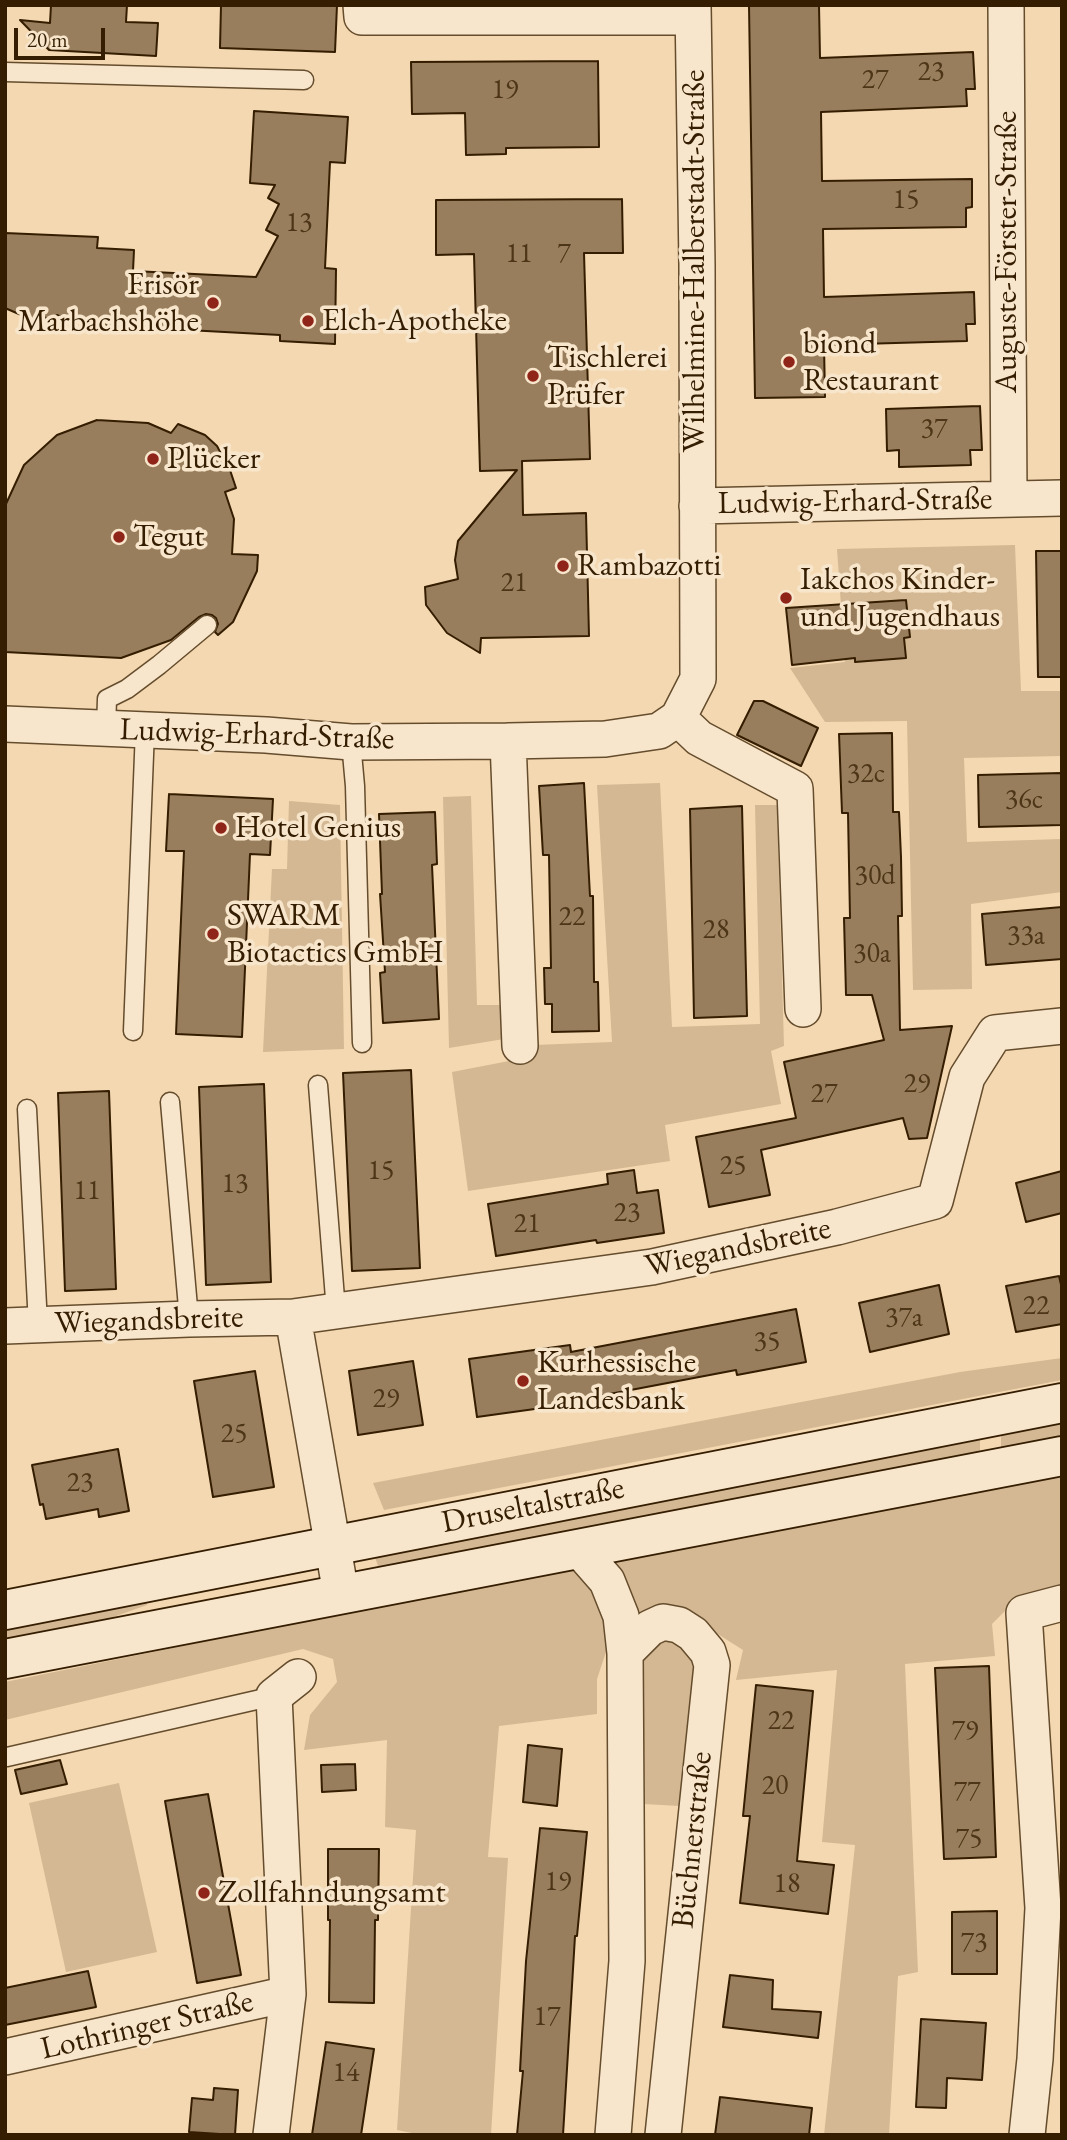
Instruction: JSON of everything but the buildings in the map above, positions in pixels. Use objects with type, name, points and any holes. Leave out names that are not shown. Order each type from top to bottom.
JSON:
[{"type":"main road","name":"Druseltalstraße","points":[[5,1610],[1062,1403]]},
{"type":"main road","name":"Druseltalstraße","points":[[5,1659],[1062,1455]]},
{"type":"street","name":"Auguste-Förster-Straße","points":[[1006,5],[1009,498]]},
{"type":"street","name":"Wilhelmine-Halberstadt-Straße","points":[[362,11],[693,11],[697,506]]},
{"type":"street","name":"Ludwig-Erhard-Straße","points":[[5,724],[266,734],[351,742],[605,738],[659,731],[678,718],[698,679],[697,506],[1062,498]]},
{"type":"street","points":[[678,718],[699,738],[795,789],[803,1009]]},
{"type":"street","points":[[508,741],[520,1046]]},
{"type":"street","name":"Wiegandsbreite","points":[[22,1326],[293,1317],[652,1267],[837,1227],[935,1201],[967,1077],[995,1033],[1062,1026]]},
{"type":"street","points":[[293,1317],[341,1594]]},
{"type":"street","name":"Büchnerstraße","points":[[579,1549],[607,1581],[621,1616],[625,1653],[627,1961],[613,2135]]},
{"type":"street","points":[[1027,2135],[1035,2059],[1043,1908],[1024,1612],[1062,1603]]},
{"type":"street","name":"Büchnerstraße","points":[[625,1653],[650,1628],[663,1622],[679,1625],[693,1634],[708,1652],[712,1665],[663,2135]]},
{"type":"street","points":[[271,2135],[289,1994],[286,1686]]},
{"type":"street","name":"Lothringer Straße","points":[[5,2057],[289,1994]]},
{"type":"lane","points":[[5,72],[304,80]]},
{"type":"lane","points":[[106,729],[107,699],[127,689],[207,625]]},
{"type":"lane","points":[[133,1031],[145,730]]},
{"type":"lane","points":[[351,742],[355,786],[362,1043]]},
{"type":"lane","points":[[318,1085],[336,1311]]},
{"type":"lane","points":[[170,1102],[189,1319]]},
{"type":"lane","points":[[22,1326],[27,1108]]},
{"type":"lane","points":[[8,1757],[286,1686]]},
{"type":"shaded area","points":[[1015,545],[1021,691],[1062,691],[1062,756],[964,758],[967,842],[1062,839],[1062,892],[971,904],[972,989],[913,990],[907,721],[825,722],[790,668],[845,662],[837,549]]},
{"type":"shaded area","points":[[660,783],[672,1027],[760,1024],[755,805],[777,805],[784,1046],[771,1051],[781,1104],[665,1125],[670,1161],[468,1191],[452,1072],[535,1056],[534,1045],[612,1042],[597,785]]},
{"type":"shaded area","points":[[471,796],[477,1005],[503,1005],[504,1039],[449,1048],[443,797]]},
{"type":"shaded area","points":[[289,801],[340,805],[344,1049],[263,1052],[272,869],[287,869]]},
{"type":"shaded area","points":[[1062,1358],[1062,1380],[384,1510],[373,1483],[960,1372]]},
{"type":"shaded area","points":[[1062,1423],[1062,1437],[1001,1449],[1001,1436]]},
{"type":"shaded area","points":[[980,1440],[980,1453],[379,1569],[375,1557]]},
{"type":"shaded area","points":[[1062,1473],[1062,1585],[1021,1595],[992,1624],[995,1656],[905,1664],[918,1972],[898,1976],[889,2135],[824,2135],[855,1845],[822,1842],[837,1670],[736,1680],[743,1650],[713,1631],[608,1646],[597,1679],[597,1714],[499,1726],[488,1857],[508,1858],[491,2135],[422,2135],[397,2130],[416,1830],[385,1827],[387,1740],[304,1750],[310,1715],[337,1682],[333,1659],[303,1649],[5,1720],[5,1682]]},
{"type":"shaded area","points":[[146,1601],[147,1605],[88,1626],[5,1642],[5,1627]]},
{"type":"shaded area","points":[[650,1628],[708,1652],[697,1807],[626,1803],[637,1639]]},
{"type":"shaded area","points":[[119,1783],[157,1952],[66,1972],[29,1803]]},
{"type":"place","name":"Frisör Marbachshöhe","points":[[213,303]]},
{"type":"place","name":"Elch-Apotheke","points":[[308,321]]},
{"type":"place","name":"biond Restaurant","points":[[789,362]]},
{"type":"place","name":"Tischlerei Prüfer","points":[[533,376]]},
{"type":"place","name":"Plücker","points":[[153,459]]},
{"type":"place","name":"Tegut","points":[[119,537]]},
{"type":"place","name":"Rambazotti","points":[[563,566]]},
{"type":"place","name":"Iakchos Kinder- und Jugendhaus","points":[[786,598]]},
{"type":"place","name":"Hotel Genius","points":[[221,828]]},
{"type":"place","name":"SWARM Biotactics GmbH","points":[[213,934]]},
{"type":"place","name":"Kurhessische Landesbank","points":[[523,1381]]},
{"type":"place","name":"Zollfahndungsamt","points":[[204,1893]]}]
